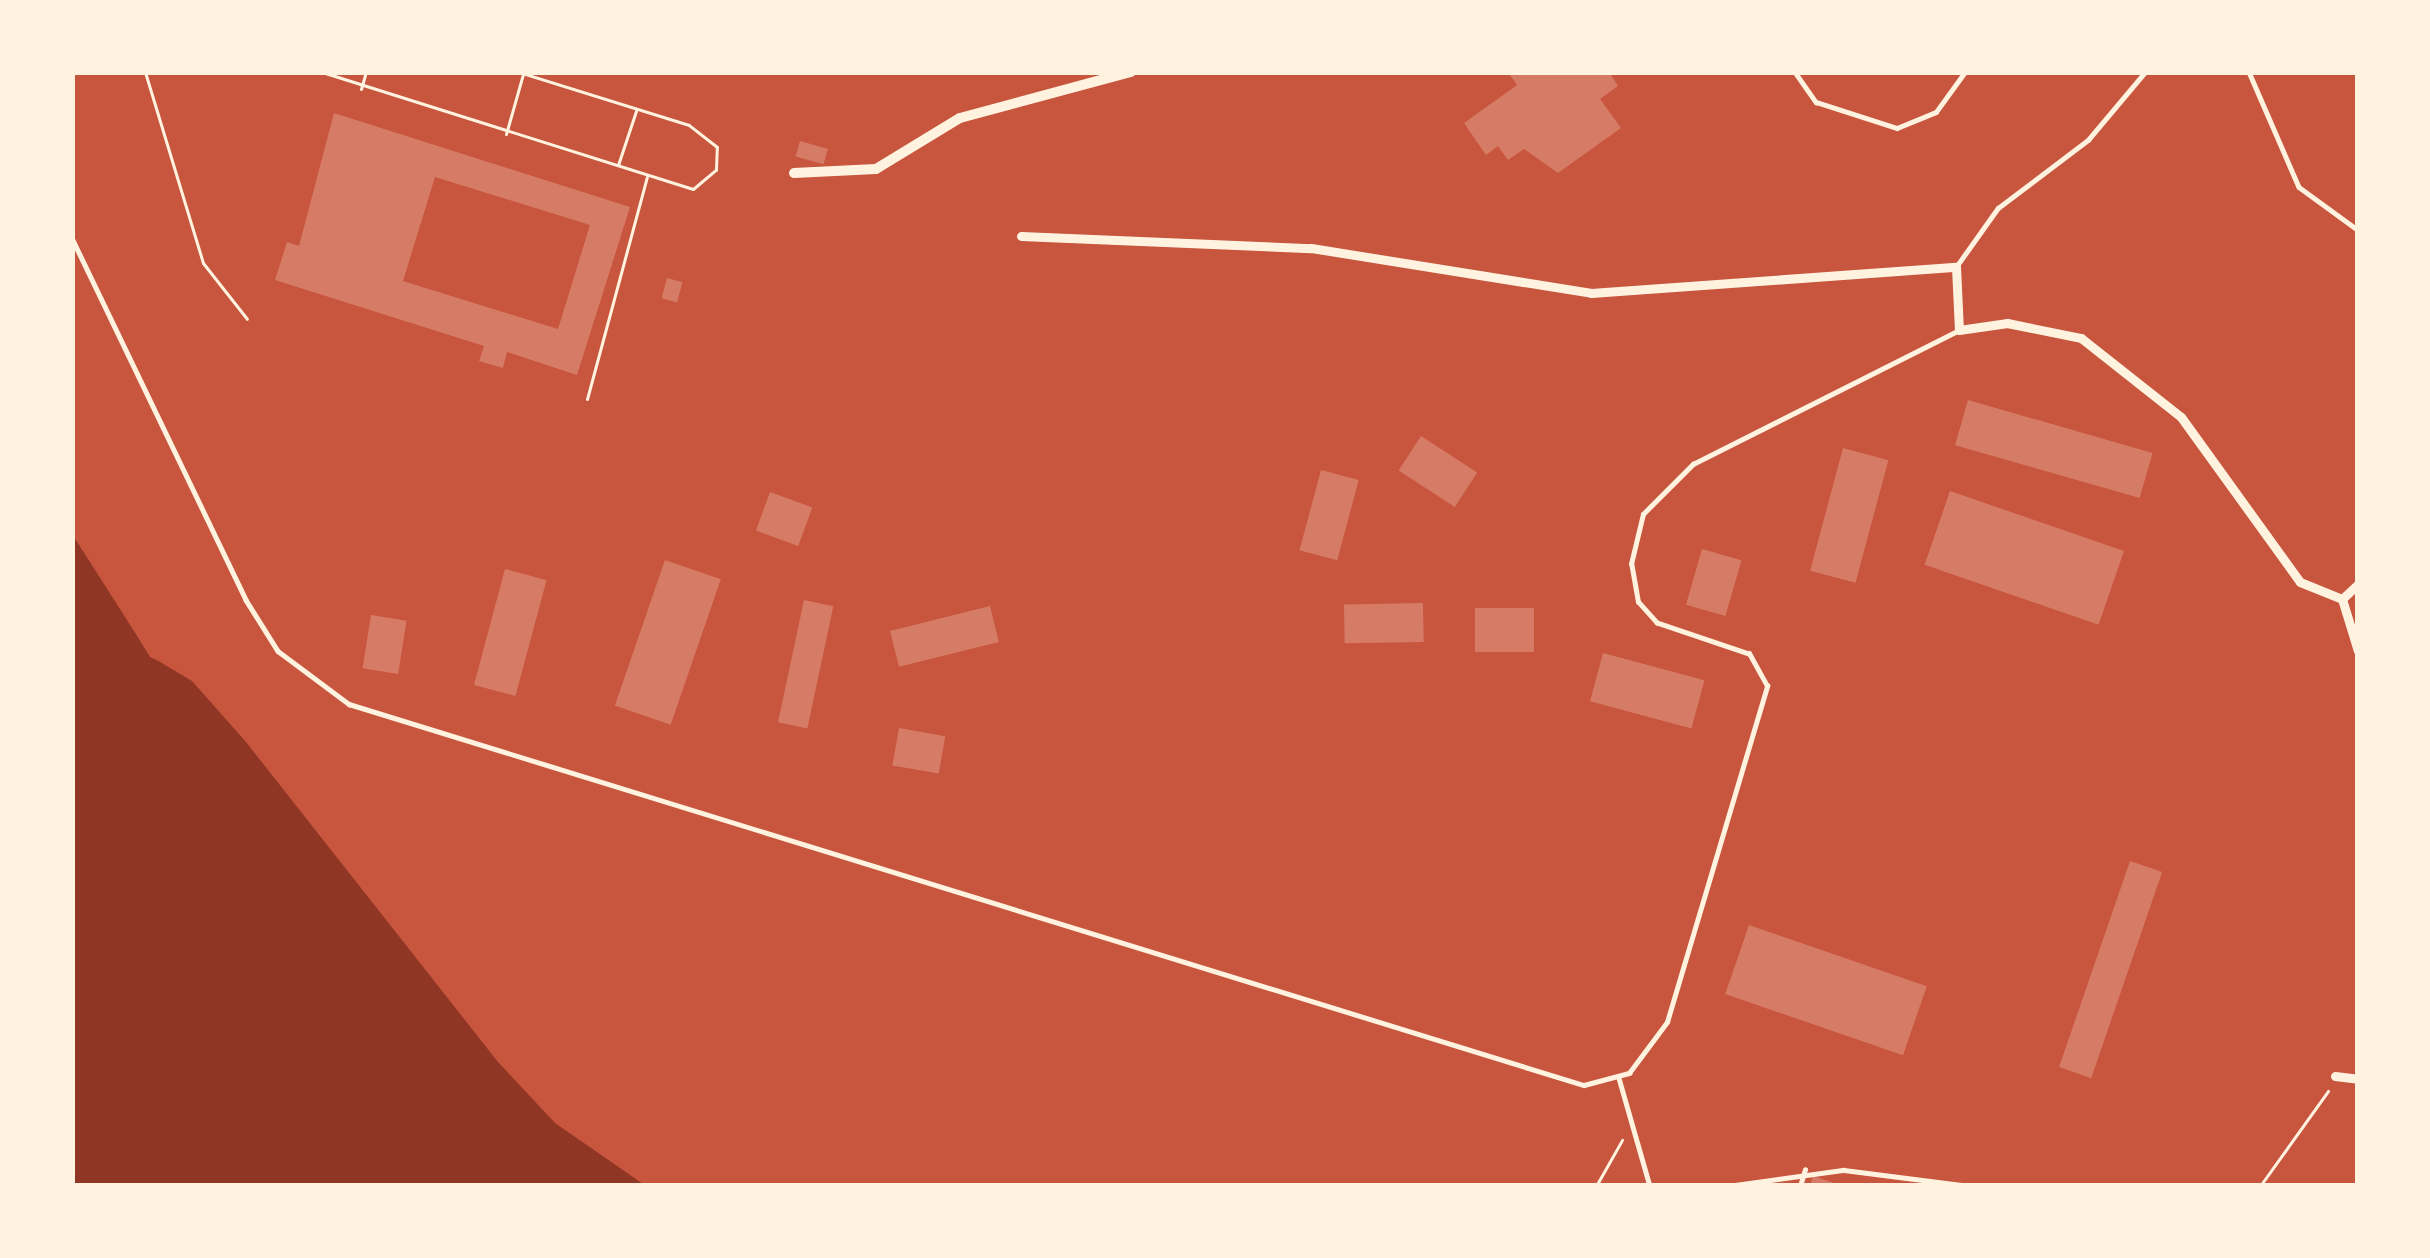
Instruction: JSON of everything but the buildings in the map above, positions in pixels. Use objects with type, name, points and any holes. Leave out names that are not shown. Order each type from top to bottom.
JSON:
[{"type":"street","points":[[794,173],[876,169],[960,118],[1131,72]]},
{"type":"street","points":[[1022,236],[1311,248],[1591,293],[1956,267],[1959,330],[2041,327],[2119,364],[2181,417],[2300,582],[2342,598]]},
{"type":"street","points":[[2342,598],[2358,584]]},
{"type":"street","points":[[2342,598],[2358,651]]},
{"type":"street","points":[[2335,1076],[2358,1078]]},
{"type":"lane","points":[[1795,72],[1816,102],[1897,128],[1936,112],[1965,72]]},
{"type":"lane","points":[[1956,267],[1998,208],[2088,140],[2145,72]]},
{"type":"lane","points":[[2249,72],[2299,187],[2358,230]]},
{"type":"lane","points":[[72,238],[246,600],[278,651],[349,704],[1584,1085],[1619,1078],[1667,1022],[1767,686],[1749,654],[1657,623],[1638,602],[1630,564],[1643,514],[1693,464],[1959,330]]},
{"type":"lane","points":[[1619,1078],[1650,1186]]},
{"type":"lane","points":[[1728,1186],[1805,1170],[1969,1186]]},
{"type":"lane","points":[[1800,1186],[1805,1170]]},
{"type":"path","points":[[145,72],[202,263],[247,319]]},
{"type":"path","points":[[322,72],[360,91],[647,176],[693,189],[716,170],[717,147],[637,109],[522,72],[506,134]]},
{"type":"path","points":[[360,91],[366,72]]},
{"type":"path","points":[[618,167],[637,109]]},
{"type":"path","points":[[587,399],[647,176]]},
{"type":"path","points":[[2260,1186],[2316,1120],[2335,1076]]},
{"type":"shaded area","points":[[72,534],[150,656],[192,681],[246,742],[498,1062],[555,1123],[646,1186],[72,1186]]},
{"type":"pier","points":[[72,528],[154,652],[197,678],[150,657]]}]
